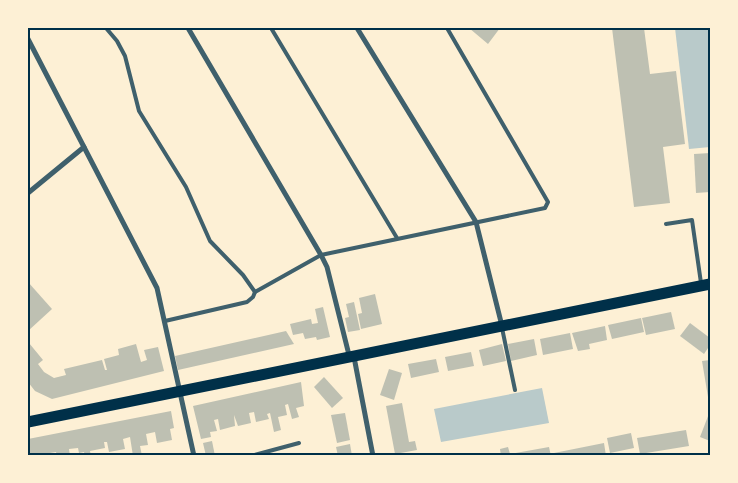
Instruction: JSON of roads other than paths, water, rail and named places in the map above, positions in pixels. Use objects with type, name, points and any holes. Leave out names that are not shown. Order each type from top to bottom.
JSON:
[{"type":"main road","points":[[28,420],[179,392],[352,354],[706,285]]},
{"type":"street","points":[[188,28],[327,266],[352,354],[373,456]]},
{"type":"street","points":[[357,28],[476,222],[502,326]]},
{"type":"street","points":[[28,39],[157,288],[166,321],[179,392],[194,456]]},
{"type":"street","points":[[28,194],[84,147]]},
{"type":"lane","points":[[106,28],[117,41],[125,56],[139,112],[186,187],[210,241],[243,275],[255,292]]},
{"type":"lane","points":[[270,28],[397,238]]},
{"type":"lane","points":[[166,321],[247,302],[253,297],[255,292],[322,255],[544,208],[548,202],[447,28]]},
{"type":"lane","points":[[666,224],[692,220],[706,285]]},
{"type":"lane","points":[[502,326],[514,390]]},
{"type":"lane","points":[[251,456],[299,443]]}]
